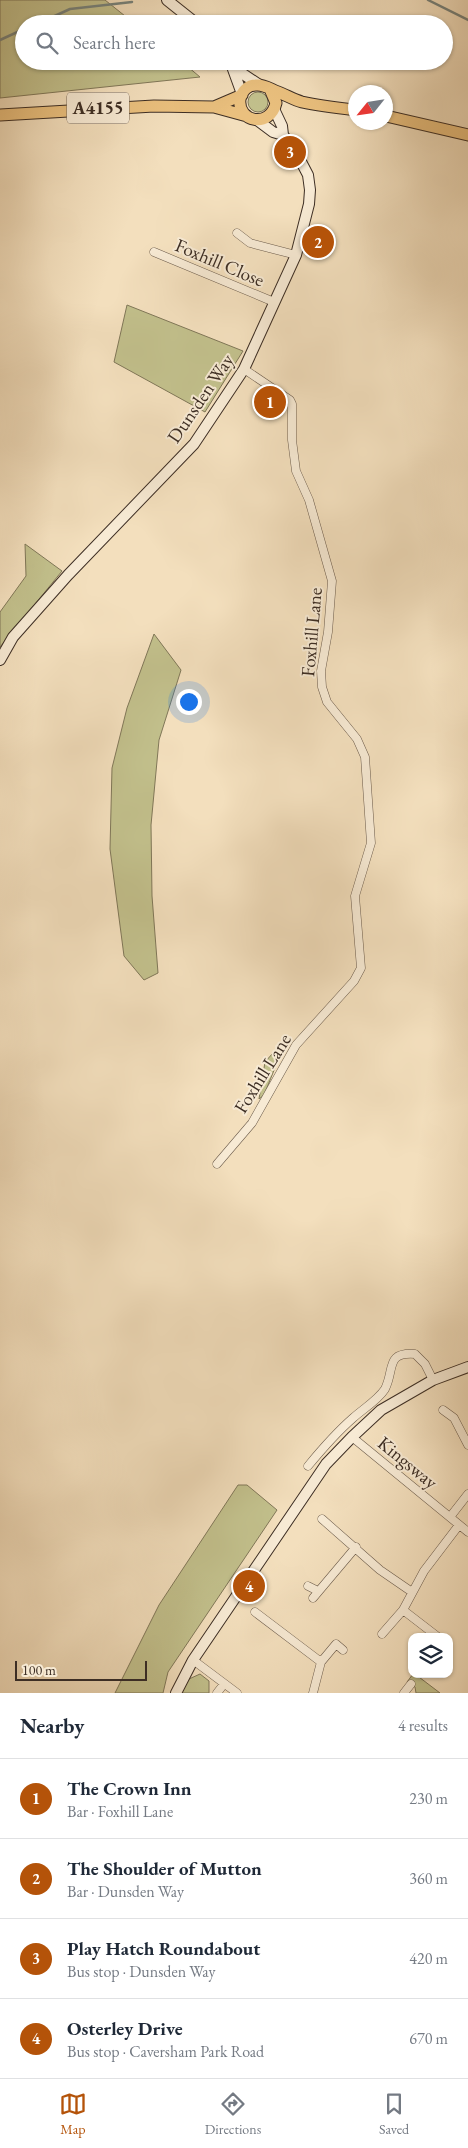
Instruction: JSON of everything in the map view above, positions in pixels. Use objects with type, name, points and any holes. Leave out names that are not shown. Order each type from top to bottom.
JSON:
[{"type":"main road","points":[[300,101],[274,109],[266,118],[252,118],[241,108],[242,94],[249,87],[258,84],[300,101],[348,109]]},
{"type":"main road","points":[[270,89],[275,98],[274,109]]},
{"type":"main road","name":"A4155","points":[[214,107],[242,94]]},
{"type":"main road","name":"A4155","points":[[0,115],[154,106],[214,107],[252,118]]},
{"type":"main road","points":[[393,118],[468,135]]},
{"type":"street","points":[[167,0],[185,15]]},
{"type":"street","points":[[233,70],[242,94]]},
{"type":"street","points":[[239,70],[258,84]]},
{"type":"street","name":"Dunsden Way","points":[[0,660],[13,637],[68,575],[194,444],[244,369],[296,255],[307,217],[310,190],[305,167],[283,135],[282,126],[274,109]]},
{"type":"street","name":"Dunsden Way","points":[[252,118],[273,132],[283,135]]},
{"type":"street","points":[[237,233],[250,243],[296,255]]},
{"type":"street","name":"Foxhill Close","points":[[154,252],[274,302]]},
{"type":"street","name":"Foxhill Lane","points":[[217,1164],[252,1122],[273,1089],[296,1044],[354,981],[361,968],[355,896],[371,843],[369,791],[364,752],[357,739],[327,702],[322,686],[321,671],[328,632],[332,581],[310,500],[296,471],[292,440],[292,404],[290,400],[244,369]]},
{"type":"street","points":[[310,1461],[345,1425],[384,1390],[393,1361],[397,1356],[403,1353],[415,1354],[425,1364],[433,1380]]},
{"type":"street","points":[[176,1693],[193,1660],[326,1464],[381,1410],[433,1380],[468,1367]]},
{"type":"street","points":[[443,1410],[454,1418],[468,1444]]},
{"type":"street","name":"Kingsway","points":[[352,1437],[468,1532]]},
{"type":"street","points":[[450,1517],[468,1494]]},
{"type":"street","points":[[322,1519],[380,1570],[412,1592]]},
{"type":"street","points":[[382,1634],[403,1610],[424,1571],[459,1525]]},
{"type":"street","points":[[312,1598],[356,1547]]},
{"type":"street","points":[[308,1586],[318,1591]]},
{"type":"street","points":[[403,1610],[433,1633]]},
{"type":"street","points":[[255,1612],[321,1662]]},
{"type":"street","points":[[313,1693],[321,1662],[338,1641],[343,1650]]},
{"type":"street","points":[[193,1660],[237,1693]]},
{"type":"street","points":[[217,1693],[224,1684]]},
{"type":"street","points":[[405,1693],[411,1684]]},
{"type":"shaded area","points":[[0,0],[105,0],[124,15],[15,15],[15,70],[192,70],[200,77],[0,98]]},
{"type":"shaded area","points":[[254,92],[262,92],[268,98],[268,106],[262,112],[254,112],[248,106],[248,98]]},
{"type":"shaded area","points":[[127,305],[243,351],[205,412],[114,362]]},
{"type":"shaded area","points":[[25,544],[62,571],[0,647],[0,612],[26,576]]},
{"type":"shaded area","points":[[154,634],[181,670],[159,740],[151,825],[152,896],[158,973],[144,980],[124,956],[110,849],[112,768],[127,708]]},
{"type":"shaded area","points":[[280,1045],[283,1048],[264,1095],[259,1099],[265,1062]]},
{"type":"shaded area","points":[[238,1485],[247,1485],[277,1510],[168,1672],[163,1693],[115,1693],[159,1605]]},
{"type":"shaded area","points":[[200,1674],[209,1681],[209,1693],[181,1693],[189,1679]]},
{"type":"shaded area","points":[[410,1678],[420,1678],[440,1693],[416,1693],[415,1687],[407,1682]]},
{"type":"waterway","points":[[428,0],[468,20]]},
{"type":"waterway","points":[[57,15],[70,9],[132,2]]},
{"type":"waterway","points":[[0,40],[15,33]]},
{"type":"place","name":"Play Hatch Roundabout","points":[[290,152]]},
{"type":"place","name":"The Shoulder of Mutton","points":[[318,242]]},
{"type":"place","name":"The Crown Inn","points":[[270,402]]},
{"type":"place","name":"Osterley Drive","points":[[249,1586]]}]
